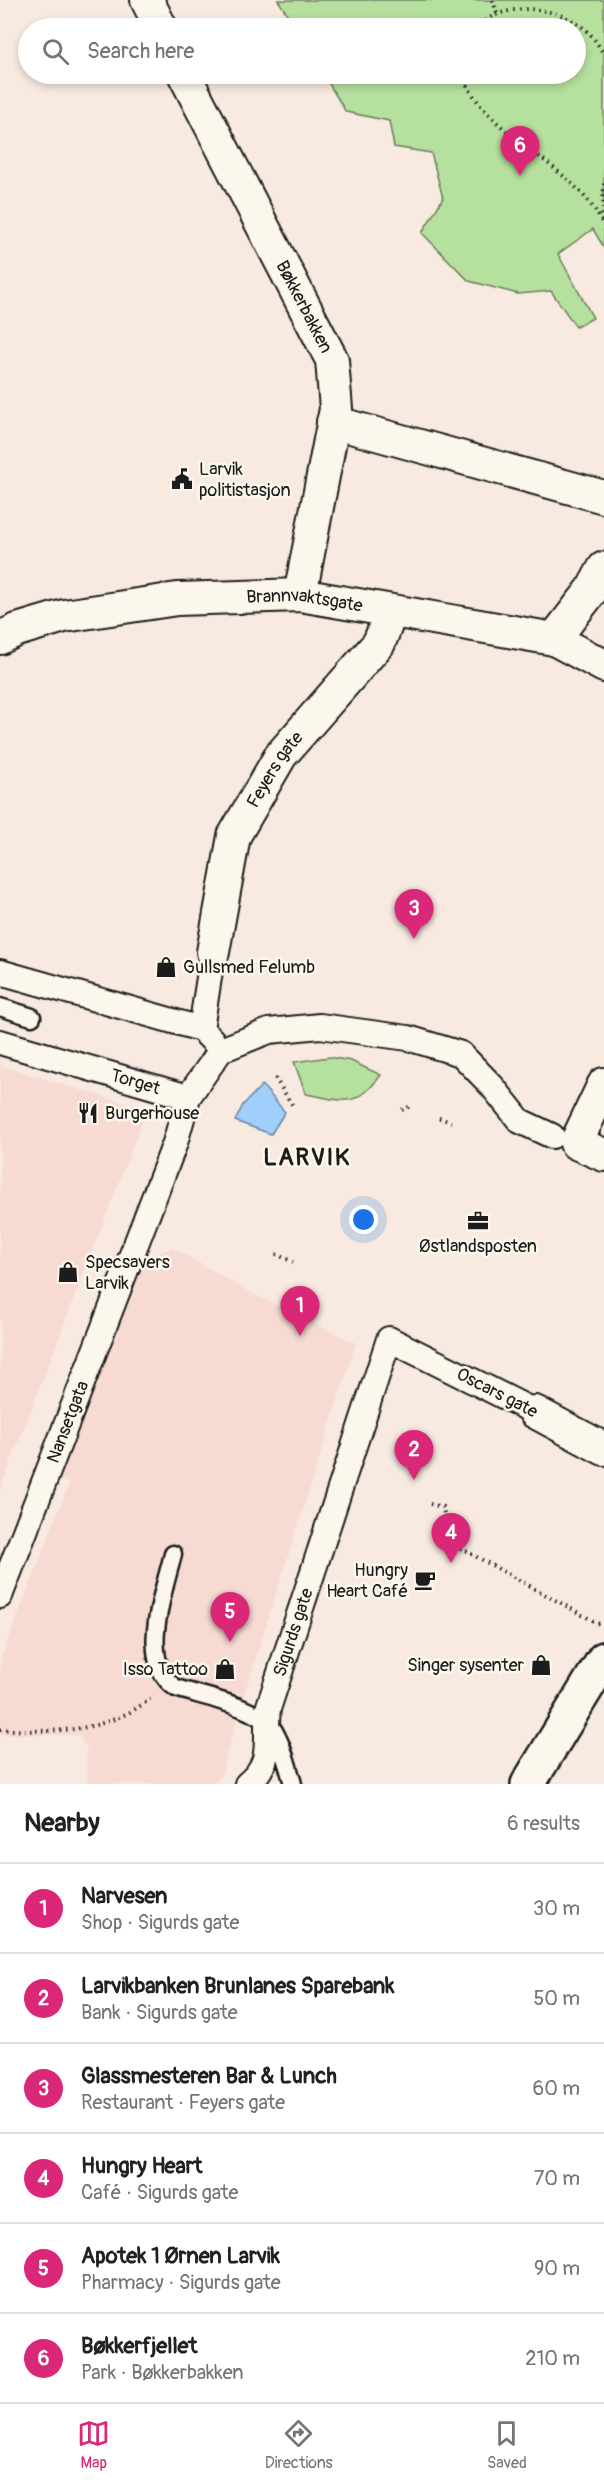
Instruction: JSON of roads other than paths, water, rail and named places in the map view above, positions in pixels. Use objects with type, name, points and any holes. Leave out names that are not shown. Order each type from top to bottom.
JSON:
[{"type":"main road","points":[[528,1784],[604,1659]]},
{"type":"street","points":[[147,0],[156,18]]},
{"type":"street","name":"Bøkkerbakken","points":[[189,84],[332,360],[336,409],[300,596]]},
{"type":"street","points":[[333,422],[604,498]]},
{"type":"street","points":[[554,639],[592,590],[604,568]]},
{"type":"street","name":"Brannvaktsgate","points":[[0,638],[17,630],[64,616],[177,599],[300,596],[554,639],[604,666]]},
{"type":"street","name":"Feyers gate","points":[[213,952],[234,836],[281,755],[379,643],[392,612]]},
{"type":"street","points":[[201,1029],[213,952]]},
{"type":"street","points":[[0,972],[201,1029],[221,1050]]},
{"type":"street","points":[[188,1097],[221,1050],[269,1031],[320,1026],[408,1038],[461,1054],[492,1086],[520,1121],[578,1145],[604,1084]]},
{"type":"street","name":"Torget","points":[[0,1042],[188,1097]]},
{"type":"street","name":"Nansetgata","points":[[0,1596],[136,1247],[175,1143],[188,1097]]},
{"type":"street","name":"Oscars gate","points":[[389,1339],[604,1449]]},
{"type":"street","name":"Sigurds gate","points":[[247,1784],[261,1773],[267,1756],[266,1723],[271,1700],[389,1339]]},
{"type":"lane","points":[[0,1007],[32,1017]]},
{"type":"lane","points":[[173,1554],[157,1624],[155,1656],[159,1671],[168,1683],[176,1688],[250,1711],[266,1723],[282,1750],[293,1784]]},
{"type":"water","points":[[262,1085],[285,1112],[271,1134],[235,1121],[243,1105]]},
{"type":"place","name":"Bøkkerfjellet","points":[[520,176]]},
{"type":"place","name":"Larvik politistasjon","points":[[182,479]]},
{"type":"place","name":"Glassmesteren Bar & Lunch","points":[[414,939]]},
{"type":"place","name":"Gullsmed Felumb","points":[[166,967]]},
{"type":"place","name":"Burgerhouse","points":[[88,1113]]},
{"type":"place","name":"Østlandsposten","points":[[478,1221]]},
{"type":"place","name":"Specsavers Larvik","points":[[68,1272]]},
{"type":"place","name":"Narvesen","points":[[300,1336]]},
{"type":"place","name":"Larvikbanken Brunlanes Sparebank","points":[[414,1480]]},
{"type":"place","name":"Hungry Heart","points":[[451,1563]]},
{"type":"place","name":"Hungry Heart Café","points":[[425,1580]]},
{"type":"place","name":"Apotek 1 Ørnen Larvik","points":[[230,1642]]},
{"type":"place","name":"Singer sysenter","points":[[541,1665]]},
{"type":"place","name":"Isso Tattoo","points":[[225,1669]]},
{"type":"district","name":"LARVIK","points":[[307,1157]]}]
